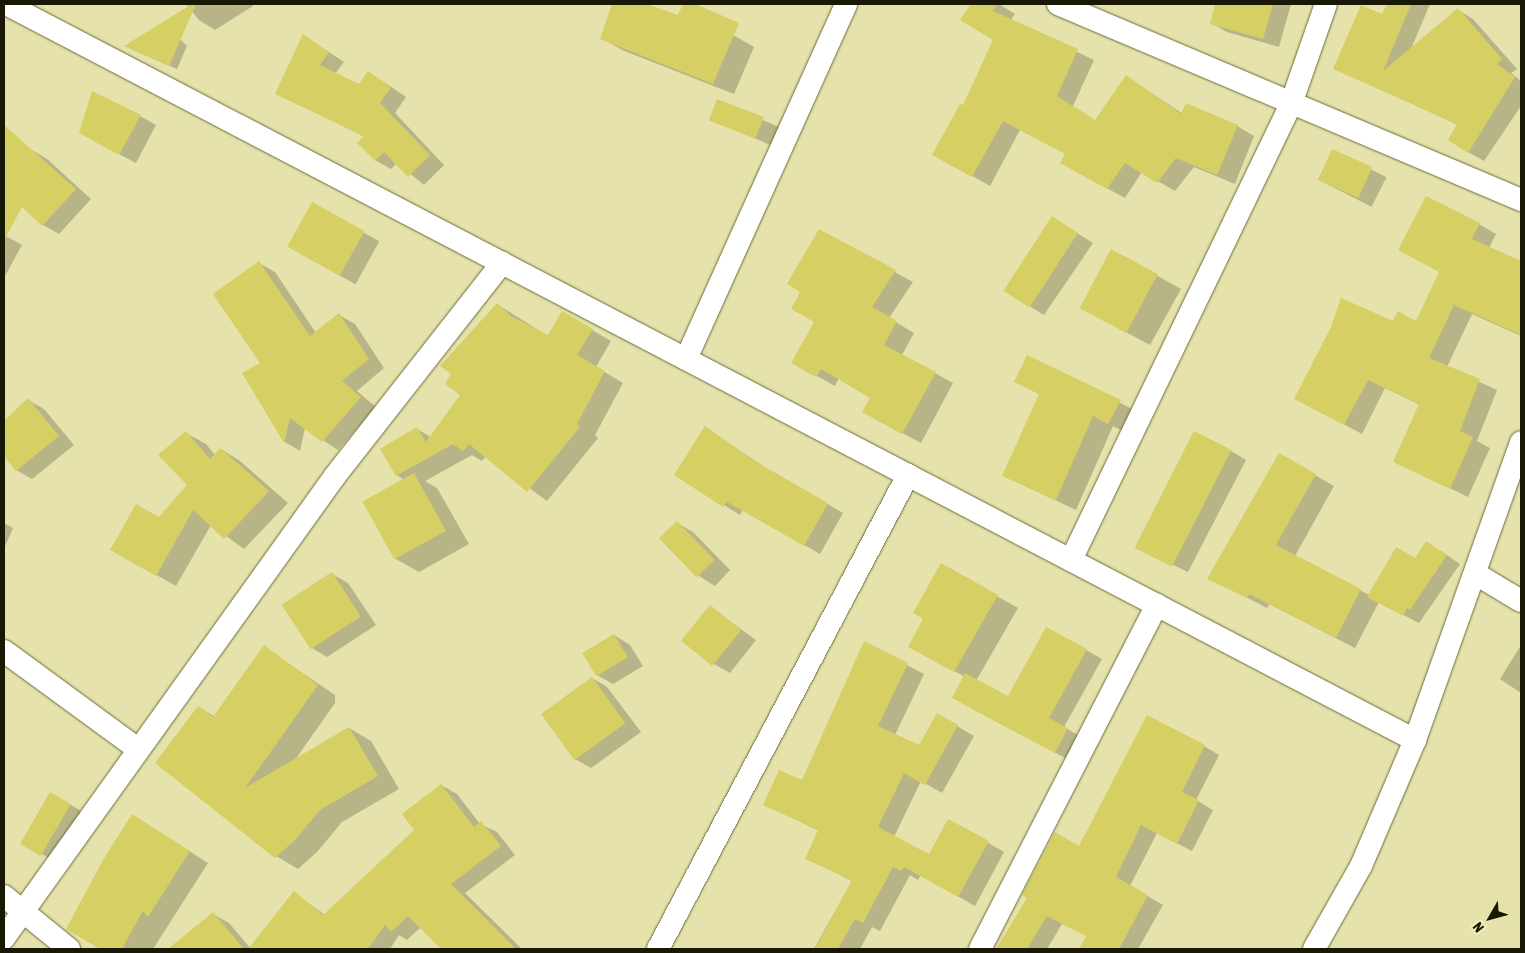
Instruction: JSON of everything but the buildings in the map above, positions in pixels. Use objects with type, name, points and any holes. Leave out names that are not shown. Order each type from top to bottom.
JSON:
[{"type":"street","points":[[6,4],[1415,740]]},
{"type":"street","points":[[686,359],[846,4]]},
{"type":"street","points":[[1058,4],[1521,200]]},
{"type":"street","points":[[1070,560],[1291,104],[1326,4]]},
{"type":"street","points":[[4,938],[335,476],[502,263]]},
{"type":"street","points":[[1314,949],[1361,866],[1415,740],[1476,574],[1521,442]]},
{"type":"street","points":[[658,949],[908,475]]},
{"type":"street","points":[[1476,574],[1521,600]]},
{"type":"street","points":[[980,949],[1157,605]]},
{"type":"street","points":[[4,651],[138,749]]},
{"type":"street","points":[[4,896],[69,949]]}]
